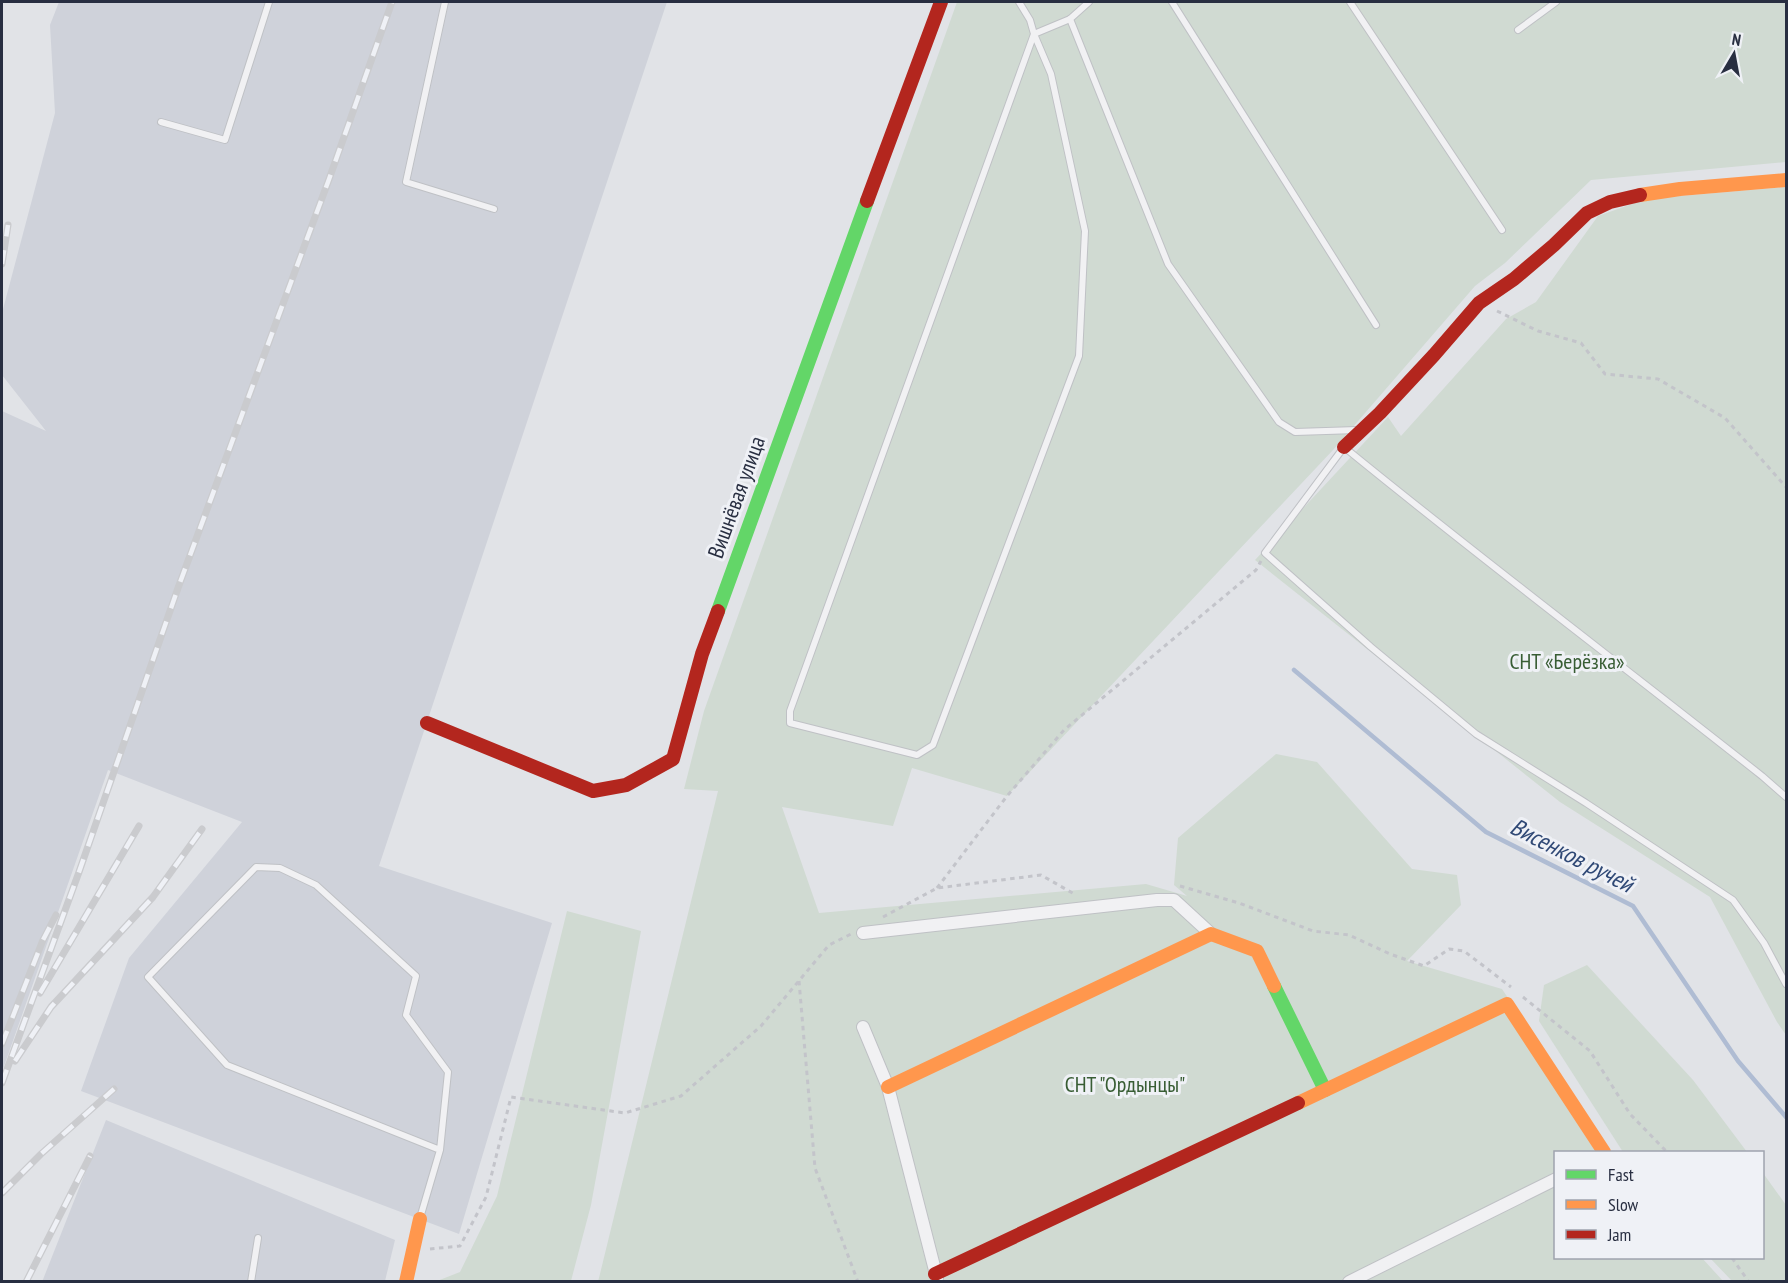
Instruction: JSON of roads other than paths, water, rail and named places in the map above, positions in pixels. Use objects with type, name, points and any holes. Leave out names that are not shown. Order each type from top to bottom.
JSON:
[{"type":"street","name":"Вишнёвая улица","points":[[427,723],[593,791],[626,785],[673,759],[702,654],[941,2]]},
{"type":"street","points":[[1344,447],[1380,413],[1479,303],[1522,272],[1587,213],[1610,202],[1632,196],[1680,189],[1786,180]]},
{"type":"street","points":[[862,933],[1174,900],[1211,934],[1257,951],[1325,1090]]},
{"type":"street","points":[[888,1088],[1211,934]]},
{"type":"street","points":[[863,1027],[888,1088],[937,1278],[1507,1004],[1603,1151]]},
{"type":"street","points":[[1349,1281],[1554,1180]]},
{"type":"street","points":[[406,1281],[420,1219]]},
{"type":"lane","points":[[161,122],[225,140],[269,2]]},
{"type":"lane","points":[[445,2],[406,182],[494,210]]},
{"type":"lane","points":[[1019,2],[1030,21],[1034,34],[1051,74],[1085,231],[1079,356],[933,745],[918,755],[790,723],[790,711],[1034,34],[1070,19],[1089,2]]},
{"type":"lane","points":[[1172,2],[1376,325]]},
{"type":"lane","points":[[1350,2],[1502,230]]},
{"type":"lane","points":[[1518,30],[1556,2]]},
{"type":"lane","points":[[1070,19],[1168,264],[1279,422],[1295,432],[1363,429]]},
{"type":"lane","points":[[1786,797],[1601,649],[1450,534],[1344,447],[1265,552],[1371,647],[1476,734],[1733,900],[1764,943],[1786,984]]},
{"type":"lane","points":[[420,1219],[440,1150],[448,1072],[406,1015],[416,976],[316,885],[280,868],[256,867],[148,977],[227,1065],[440,1150]]},
{"type":"lane","points":[[251,1281],[258,1238]]},
{"type":"waterway","name":"Висенков ручей","points":[[1294,670],[1486,832],[1633,906],[1738,1061],[1786,1117]]},
{"type":"railway","points":[[2,1083],[79,872],[178,588],[392,2]]},
{"type":"railway","points":[[2,264],[8,225]]},
{"type":"railway","points":[[40,993],[139,826]]},
{"type":"railway","points":[[15,1061],[51,1007],[153,897],[202,829]]},
{"type":"railway","points":[[2,1044],[43,940],[56,915]]},
{"type":"railway","points":[[2,1193],[41,1154],[114,1089]]},
{"type":"railway","points":[[26,1282],[90,1156]]},
{"type":"park label","name":"СНТ «Берёзка»","points":[[1567,661]]},
{"type":"park label","name":"СНТ \"Ордынцы\"","points":[[1125,1084]]}]
